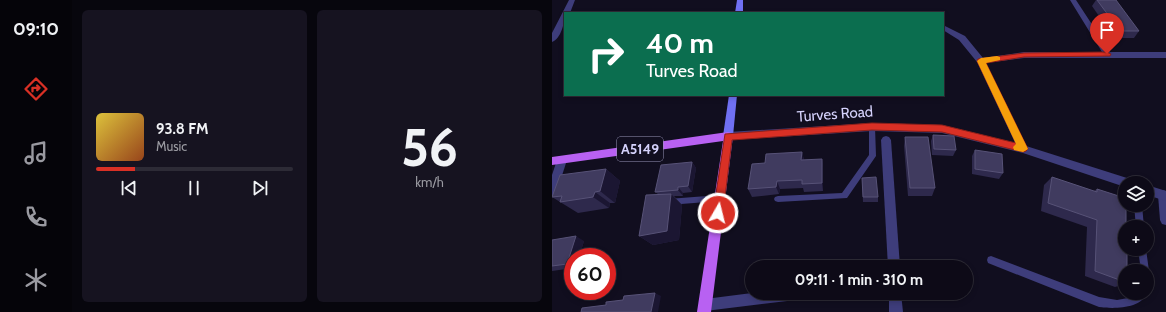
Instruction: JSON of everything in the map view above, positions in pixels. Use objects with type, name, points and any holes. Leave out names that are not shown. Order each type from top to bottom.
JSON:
[{"type":"main road","points":[[740,0],[740,12]]},
{"type":"main road","points":[[704,309],[733,96]]},
{"type":"main road","name":"A5149","points":[[557,160],[728,136]]},
{"type":"street","points":[[566,12],[572,0]]},
{"type":"street","points":[[1073,0],[1107,54]]},
{"type":"street","points":[[552,40],[564,16]]},
{"type":"street","points":[[944,28],[962,38],[981,61],[1023,149]]},
{"type":"street","points":[[981,61],[1024,55],[1166,55]]},
{"type":"street","name":"Turves Road","points":[[728,136],[872,127],[942,129],[1023,149],[1118,180]]},
{"type":"street","points":[[886,140],[894,260]]},
{"type":"street","points":[[552,191],[557,160]]},
{"type":"street","points":[[1154,192],[1165,196],[1166,220]]},
{"type":"street","points":[[704,309],[760,300]]},
{"type":"street","points":[[895,300],[896,312]]},
{"type":"lane","points":[[778,199],[844,196],[873,156],[872,127]]},
{"type":"lane","points":[[657,202],[720,198]]},
{"type":"lane","points":[[991,260],[1100,302],[1113,305],[1134,300]]},
{"type":"building","points":[[1097,0],[1116,0],[1139,31],[1120,31]]},
{"type":"building","points":[[933,135],[954,136],[956,150],[934,149]]},
{"type":"building","points":[[905,137],[928,137],[935,188],[910,188]]},
{"type":"building","points":[[975,150],[1002,154],[1003,173],[975,169]]},
{"type":"building","points":[[802,152],[801,160],[822,159],[822,183],[802,184],[802,180],[777,181],[776,187],[748,189],[752,164],[765,163],[766,154]]},
{"type":"building","points":[[692,162],[688,186],[678,187],[678,190],[655,192],[661,165]]},
{"type":"building","points":[[606,169],[600,191],[595,192],[593,197],[560,202],[562,196],[552,197],[560,175]]},
{"type":"building","points":[[876,177],[878,197],[863,197],[862,178]]},
{"type":"building","points":[[1052,177],[1097,192],[1097,189],[1118,196],[1118,212],[1126,212],[1126,220],[1118,220],[1118,256],[1127,256],[1127,264],[1118,264],[1118,279],[1095,271],[1097,220],[1048,203]]},
{"type":"building","points":[[671,194],[667,231],[639,236],[646,195]]},
{"type":"building","points":[[576,236],[572,248],[564,248],[564,264],[552,266],[552,240]]},
{"type":"building","points":[[655,293],[651,312],[581,312],[582,308],[606,305],[606,302],[623,300],[624,296]]},
{"type":"slow traffic","points":[[997,59],[981,61],[1023,149],[1017,147]]},
{"type":"route","points":[[718,213],[728,136],[872,127],[942,129],[1023,149],[981,61],[1024,55],[1107,54]]}]
